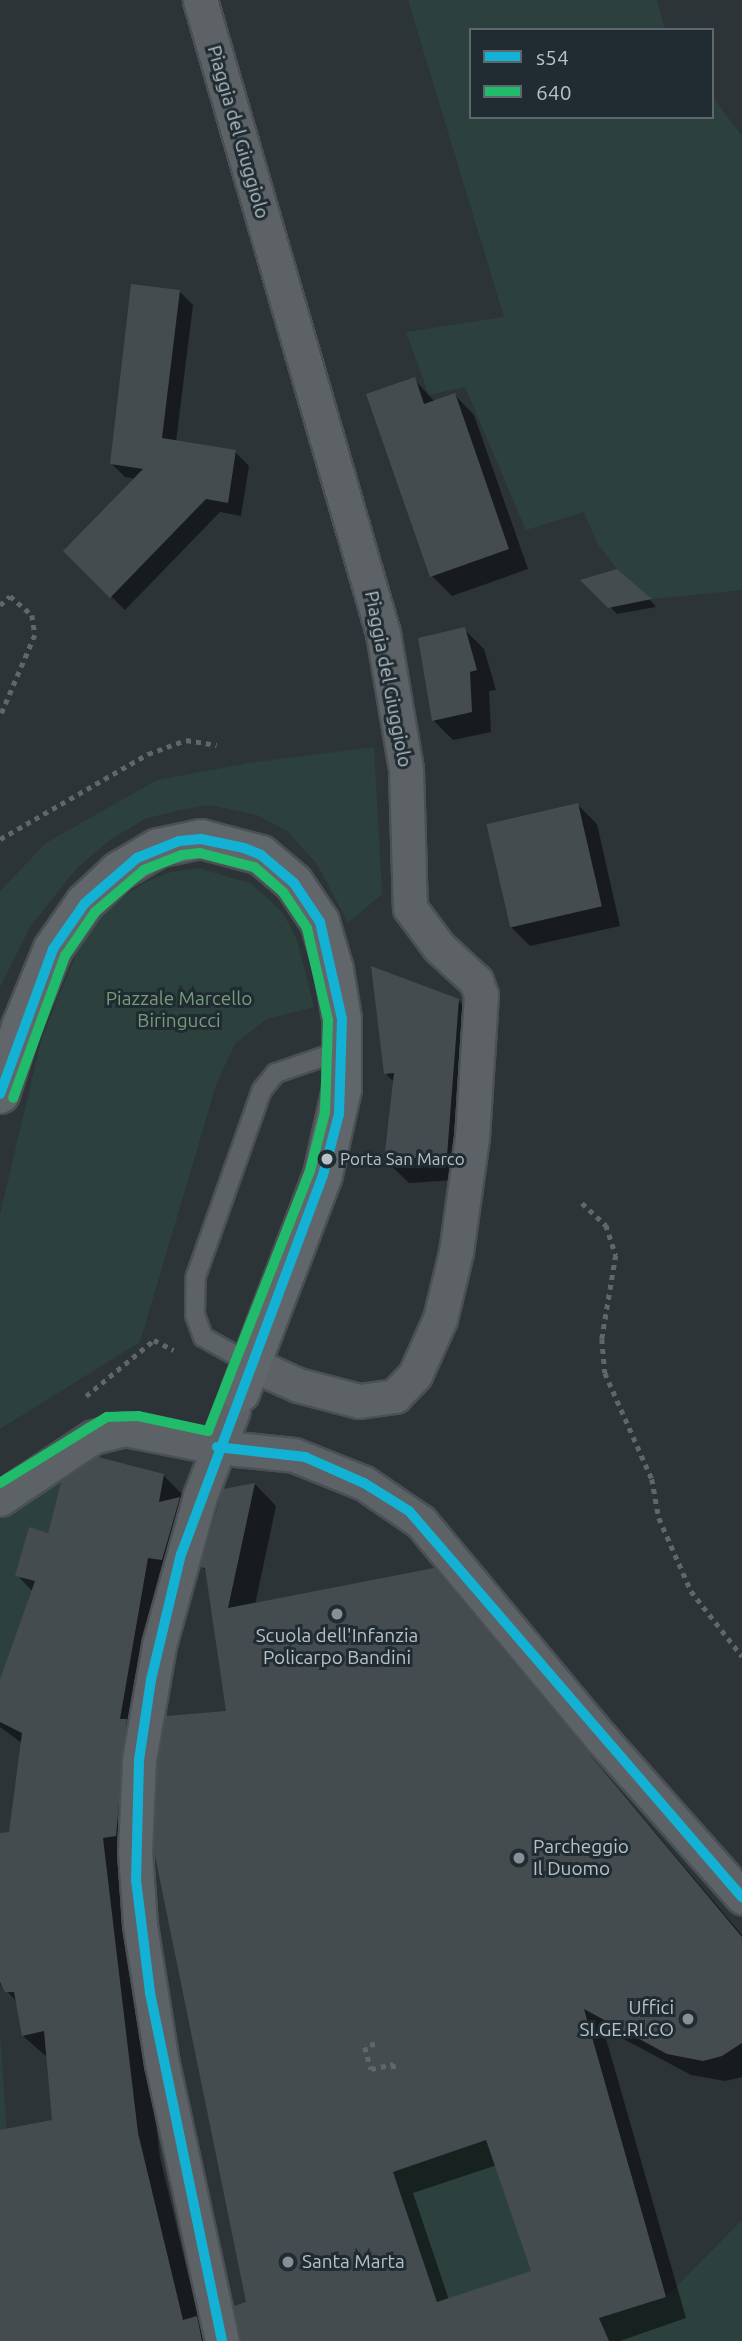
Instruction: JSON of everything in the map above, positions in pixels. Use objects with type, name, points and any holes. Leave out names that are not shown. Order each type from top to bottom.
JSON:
[{"type":"street","name":"Piaggia del Giuggiolo","points":[[200,0],[383,633],[406,769],[410,908],[439,947],[476,981],[481,995],[472,1137],[458,1240],[440,1319],[415,1374],[395,1396],[359,1401],[298,1385],[241,1389]]},
{"type":"street","points":[[0,1094],[36,985],[66,927],[119,871],[178,841],[201,839],[244,848],[261,855],[294,883],[320,922],[339,993],[343,1050],[342,1089],[331,1146],[218,1447],[181,1554],[151,1680],[139,1760],[135,1852],[138,1905],[162,2064],[222,2341]]},
{"type":"street","points":[[0,1499],[111,1430],[137,1430],[218,1447],[304,1457],[364,1483],[409,1511],[742,1897]]},
{"type":"lane","points":[[241,1389],[203,1337],[195,1315],[196,1276],[262,1090],[276,1073],[343,1050]]},
{"type":"path","points":[[0,605],[10,596],[32,615],[35,635],[0,717]]},
{"type":"path","points":[[0,839],[148,754],[186,740],[217,745]]},
{"type":"path","points":[[583,1203],[606,1225],[616,1255],[602,1339],[605,1373],[652,1479],[659,1518],[691,1591],[742,1656]]},
{"type":"path","points":[[76,1404],[154,1340],[181,1353]]},
{"type":"path","points":[[375,2044],[365,2047],[371,2069],[393,2064],[394,2068]]},
{"type":"green space","points":[[408,0],[657,0],[664,28],[469,28],[469,119],[714,119],[714,99],[742,136],[742,590],[652,599],[617,569],[597,543],[584,512],[526,530],[465,387],[429,395],[406,332],[504,317]]},
{"type":"green space","points":[[374,747],[382,894],[348,923],[317,864],[287,831],[257,815],[209,805],[179,810],[145,819],[111,839],[76,869],[30,927],[0,987],[0,891],[46,843],[157,780],[249,763]]},
{"type":"green space","name":"Piazzale Marcello Biringucci","points":[[199,868],[252,884],[283,913],[297,940],[314,1007],[267,1019],[235,1044],[217,1082],[140,1342],[0,1429],[0,1214],[42,1037],[82,940],[113,905],[143,883],[171,872]]},
{"type":"green space","points":[[62,1478],[48,1533],[29,1528],[15,1576],[35,1581],[0,1679],[0,1512]]},
{"type":"green space","points":[[0,2032],[7,2135],[0,2136]]},
{"type":"green space","points":[[506,2133],[551,2264],[438,2303],[393,2172]]},
{"type":"green space","points":[[742,2220],[742,2341],[609,2341],[599,2318],[666,2297]]},
{"type":"building","points":[[131,284],[180,290],[162,438],[236,450],[228,503],[206,499],[110,598],[63,551],[143,469],[110,464]]},
{"type":"building","points":[[415,377],[424,404],[455,393],[509,549],[430,577],[366,394]]},
{"type":"building","points":[[617,569],[652,599],[608,608],[580,580]]},
{"type":"building","points":[[465,627],[477,670],[470,672],[472,712],[432,721],[418,638]]},
{"type":"building","points":[[578,803],[602,906],[510,927],[486,824]]},
{"type":"building","points":[[371,966],[459,999],[447,1156],[384,1160],[394,1073],[384,1074]]},
{"type":"building","points":[[98,1457],[164,1474],[159,1502],[180,1497],[162,1560],[148,1558],[120,1719],[127,1719],[116,1836],[103,1838],[138,2133],[183,2320],[197,2316],[202,2341],[0,2341],[0,2130],[52,2120],[44,2031],[22,2036],[14,1992],[5,1992],[0,1982],[0,1833],[9,1832],[22,1733],[0,1722],[0,1679],[35,1581],[15,1576],[29,1527],[48,1533],[61,1482]]},
{"type":"building","points":[[255,1483],[228,1608],[434,1568],[742,1937],[742,2043],[722,2056],[703,2061],[667,2054],[584,2009],[666,2297],[599,2318],[609,2341],[241,2341],[234,2306],[246,2302],[154,1851],[158,1762],[166,1716],[226,1711],[205,1568],[200,1567],[223,1489]],"holes":[[[486,2140],[531,2271],[437,2302],[393,2172]]]},
{"type":"transit line","name":"s54","points":[[0,1094],[53,949],[85,903],[137,858],[179,841],[201,839],[244,848],[261,855],[294,883],[320,922],[342,1019],[339,1114],[323,1175],[181,1554],[151,1680],[139,1760],[136,1880],[150,1993],[222,2341]]},
{"type":"transit line","name":"640","points":[[0,1483],[107,1417],[138,1416],[208,1431],[310,1171],[325,1112],[328,1020],[307,928],[283,892],[254,867],[200,853],[182,855],[144,870],[95,912],[65,956],[13,1098]]},
{"type":"transit line","name":"s54","points":[[217,1447],[305,1457],[364,1483],[409,1511],[742,1897]]},
{"type":"place","name":"Porta San Marco","points":[[327,1159]]},
{"type":"place","name":"Scuola dell'Infanzia Policarpo Bandini","points":[[337,1614]]},
{"type":"place","name":"Parcheggio Il Duomo","points":[[519,1858]]},
{"type":"place","name":"Uffici SI.GE.RI.CO","points":[[688,2019]]},
{"type":"place","name":"Santa Marta","points":[[288,2262]]}]
